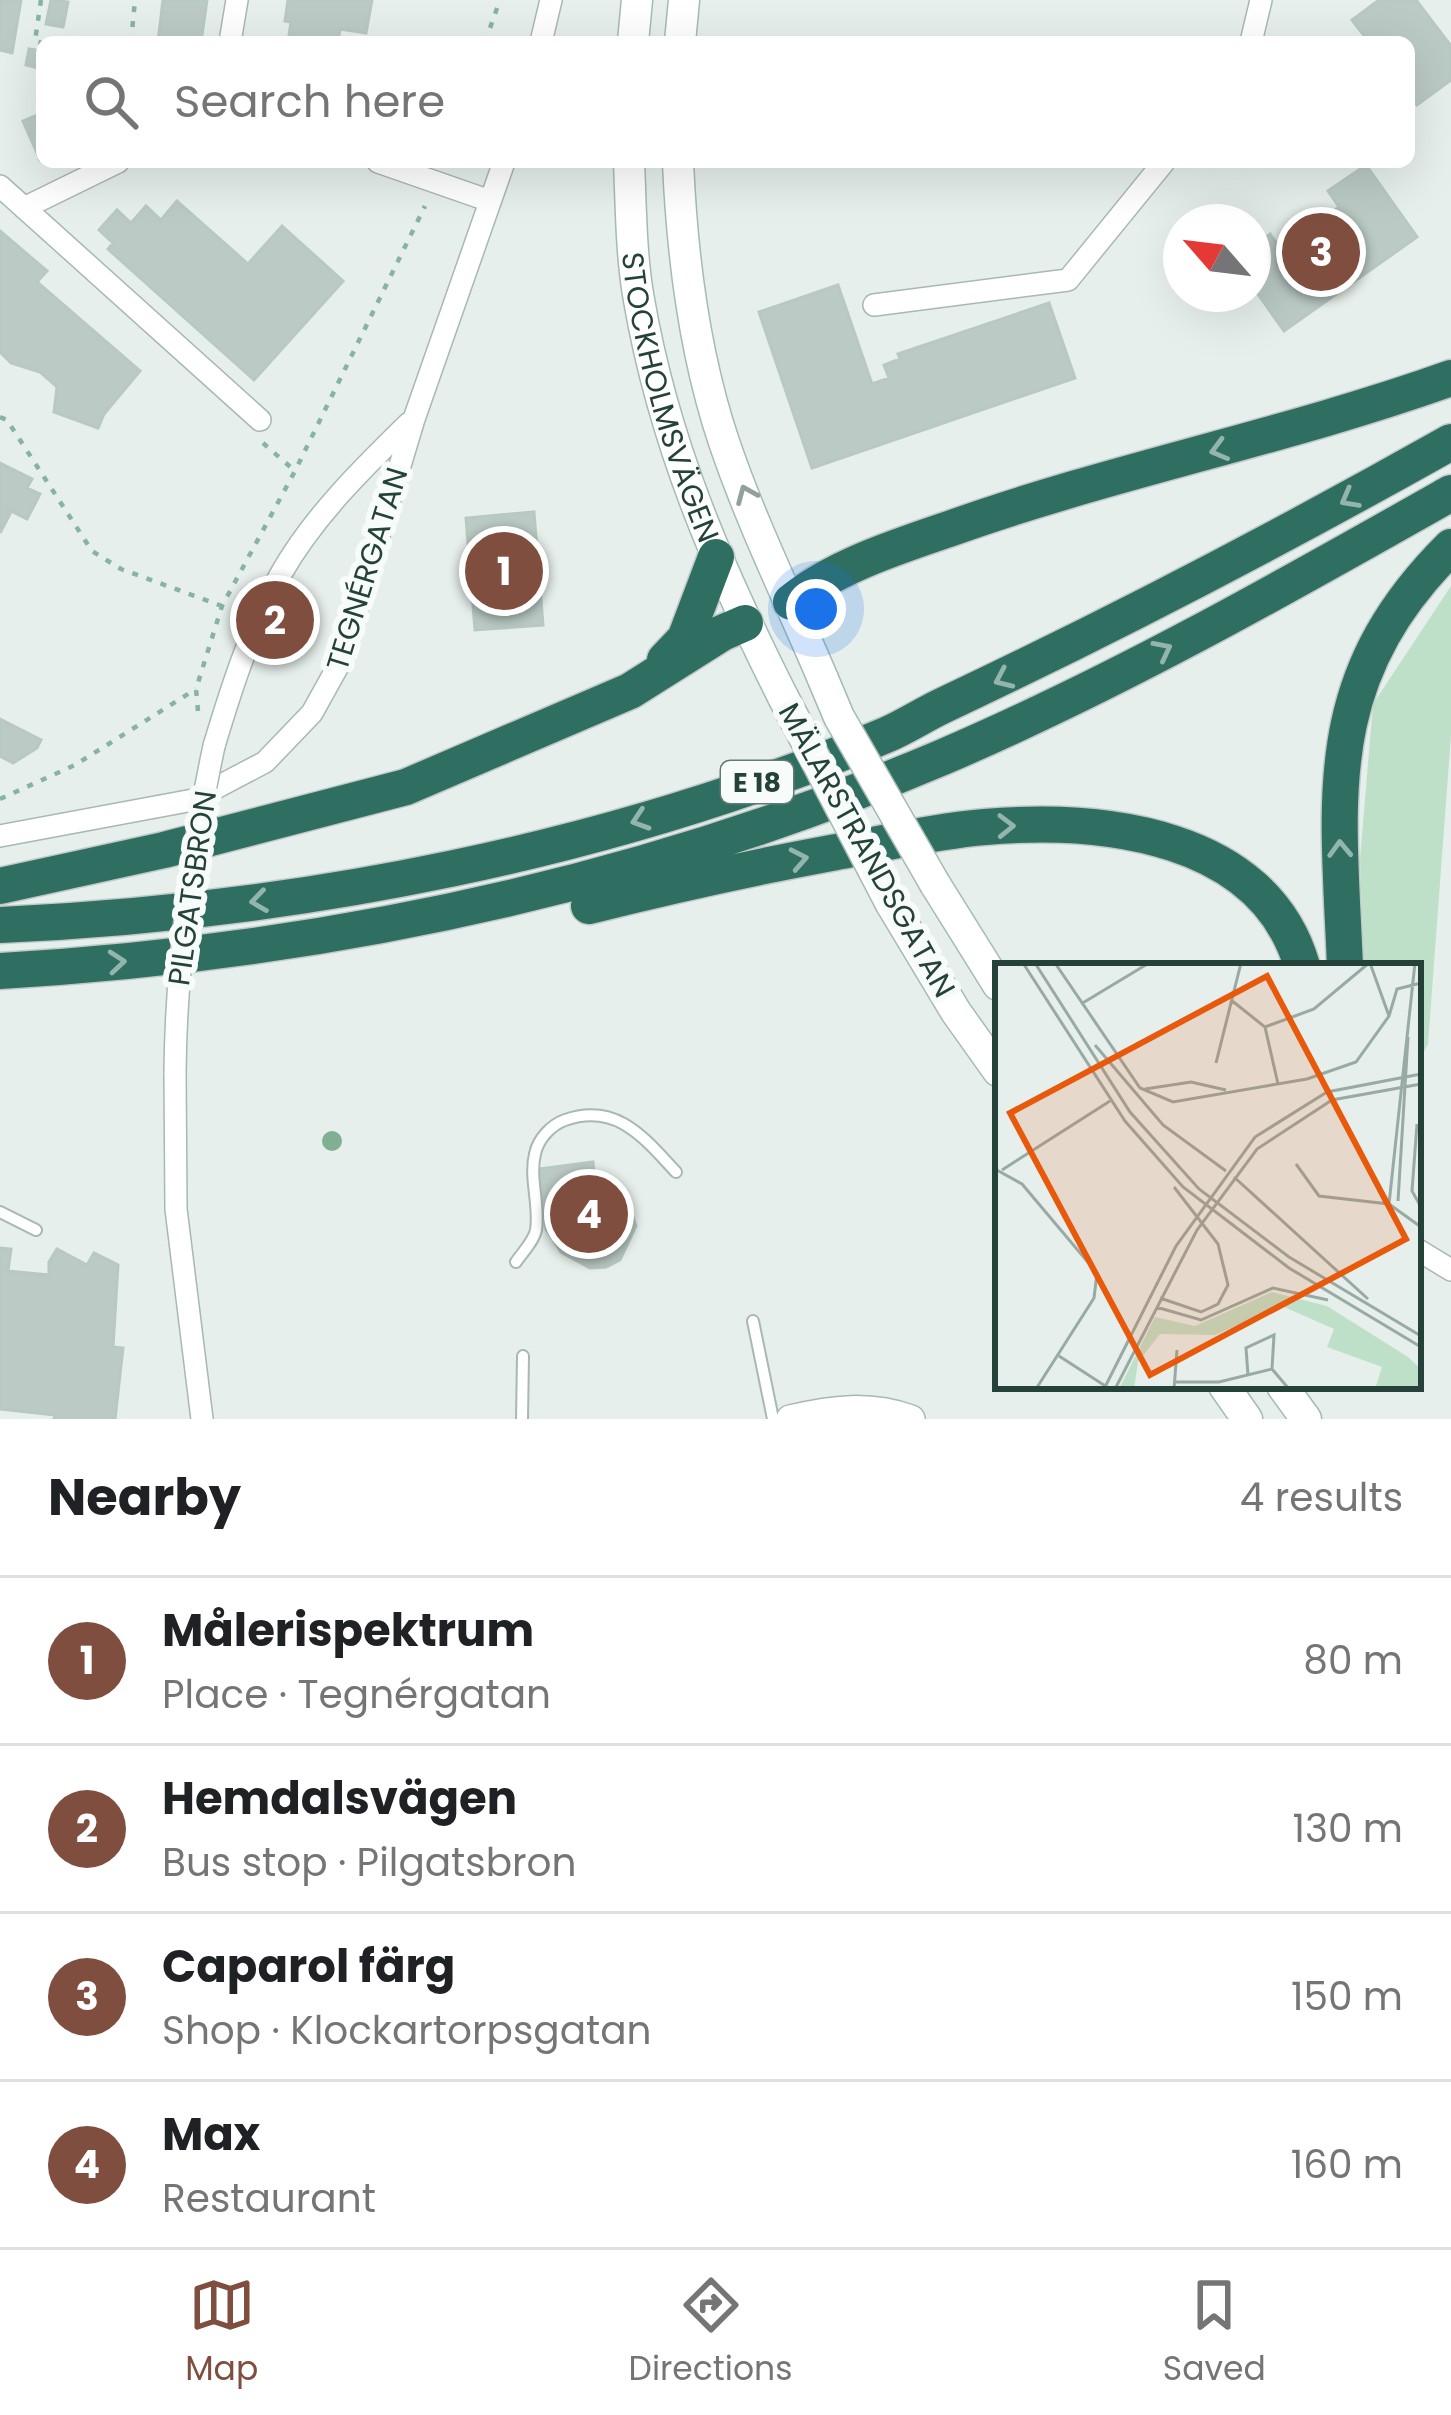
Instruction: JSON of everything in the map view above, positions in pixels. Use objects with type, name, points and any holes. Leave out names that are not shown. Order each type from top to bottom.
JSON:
[{"type":"highway","points":[[791,602],[811,586],[873,558],[987,515],[1323,422],[1451,378]]},
{"type":"highway","name":"E 18","points":[[0,925],[220,907],[424,873],[590,835],[764,780],[888,734],[1034,665],[1263,547],[1451,442]]},
{"type":"highway","name":"E 18","points":[[0,971],[301,941],[481,908],[715,843],[945,756],[1158,653],[1451,493]]},
{"type":"highway","points":[[1345,963],[1339,806],[1346,727],[1358,686],[1383,635],[1402,603],[1451,547]]},
{"type":"highway","points":[[646,681],[685,639],[716,557]]},
{"type":"highway","points":[[0,886],[164,850],[406,787],[646,681],[746,623]]},
{"type":"highway","name":"E 18","points":[[481,908],[526,921],[749,868],[943,832],[986,827],[1098,829],[1176,843],[1228,867],[1270,903],[1288,928],[1301,963]]},
{"type":"main road","points":[[633,36],[637,0]]},
{"type":"main road","points":[[681,36],[684,0]]},
{"type":"main road","name":"STOCKHOLMSVÄGEN","points":[[630,168],[642,316],[665,419],[746,623]]},
{"type":"main road","name":"STOCKHOLMSVÄGEN","points":[[678,168],[681,223],[699,342],[724,441],[791,602]]},
{"type":"main road","points":[[746,623],[791,602]]},
{"type":"main road","name":"MÄLARSTRANDSGATAN","points":[[791,602],[839,716],[995,980]]},
{"type":"main road","name":"MÄLARSTRANDSGATAN","points":[[746,623],[891,904],[995,1067]]},
{"type":"main road","points":[[1226,1389],[1247,1419]]},
{"type":"main road","points":[[1284,1389],[1306,1419]]},
{"type":"street","points":[[231,36],[237,0]]},
{"type":"street","points":[[543,36],[551,0]]},
{"type":"street","points":[[1252,36],[1261,0]]},
{"type":"street","points":[[24,208],[106,168]]},
{"type":"street","points":[[395,168],[490,201]]},
{"type":"street","name":"TEGNÉRGATAN","points":[[0,836],[193,800],[241,778],[289,740],[326,693],[342,659],[414,419],[502,168]]},
{"type":"street","points":[[874,305],[1068,280],[1159,168]]},
{"type":"street","points":[[0,186],[260,420]]},
{"type":"street","name":"PILGATSBRON","points":[[202,1419],[176,1209],[175,1073],[183,923],[214,746],[238,666],[283,570],[349,482],[414,419]]},
{"type":"street","points":[[1421,1252],[1451,1270]]},
{"type":"street","points":[[790,1419],[847,1408],[892,1412],[911,1419]]},
{"type":"lane","points":[[516,1262],[536,1234],[534,1156],[541,1138],[559,1122],[590,1113],[614,1117],[632,1126],[676,1172]]},
{"type":"lane","points":[[0,1212],[36,1230]]},
{"type":"lane","points":[[753,1321],[773,1419]]},
{"type":"lane","points":[[522,1419],[523,1356]]},
{"type":"path","points":[[36,42],[41,0]]},
{"type":"path","points":[[132,36],[135,0]]},
{"type":"path","points":[[487,36],[500,0]]},
{"type":"path","points":[[0,799],[75,766],[196,688],[222,606],[295,471],[436,182]]},
{"type":"path","points":[[0,417],[7,420],[92,551],[121,569],[222,606]]},
{"type":"green space","points":[[1451,586],[1451,735],[1428,1044],[1421,1057],[1421,963],[1364,963],[1360,859],[1373,704]]},
{"type":"building","points":[[0,0],[21,0],[12,53],[0,50]]},
{"type":"building","points":[[51,0],[68,2],[63,27],[46,24]]},
{"type":"building","points":[[163,0],[207,0],[202,36],[159,36]]},
{"type":"building","points":[[288,0],[372,0],[366,33],[340,29],[339,36],[289,36],[291,22],[285,21]]},
{"type":"building","points":[[1379,0],[1416,0],[1451,46],[1451,80],[1417,105],[1415,36],[1364,36],[1352,20]]},
{"type":"building","points":[[29,49],[36,50],[36,68],[26,65]]},
{"type":"building","points":[[36,116],[36,151],[23,121]]},
{"type":"building","points":[[1368,168],[1417,237],[1284,331],[1271,312],[1271,235],[1280,248],[1339,207],[1328,191]]},
{"type":"building","points":[[177,201],[248,264],[282,226],[343,281],[254,380],[108,249],[113,243],[99,230],[117,210],[131,223],[146,206],[161,220]]},
{"type":"building","points":[[0,231],[47,271],[37,282],[140,371],[98,428],[54,412],[57,387],[40,372],[11,363],[0,352]]},
{"type":"building","points":[[838,285],[872,384],[889,378],[884,365],[900,359],[898,354],[1049,303],[1075,378],[812,468],[759,312]]},
{"type":"building","points":[[0,463],[32,479],[27,488],[40,494],[27,519],[5,508],[10,514],[0,533]]},
{"type":"building","points":[[534,512],[543,625],[475,630],[466,518]]},
{"type":"building","points":[[0,719],[41,740],[37,748],[13,763],[0,756]]},
{"type":"building","points":[[593,1162],[595,1184],[626,1198],[636,1226],[620,1260],[590,1268],[561,1252],[546,1229],[539,1169]]},
{"type":"building","points":[[0,1248],[11,1249],[8,1271],[49,1275],[49,1262],[57,1249],[87,1265],[94,1253],[118,1265],[113,1347],[123,1348],[115,1419],[54,1419],[55,1415],[0,1409]]},
{"type":"place","name":"Caparol färg","points":[[1321,252]]},
{"type":"place","name":"Målerispektrum","points":[[504,571]]},
{"type":"place","name":"Hemdalsvägen","points":[[275,620]]},
{"type":"place","name":"Max","points":[[589,1214]]}]
